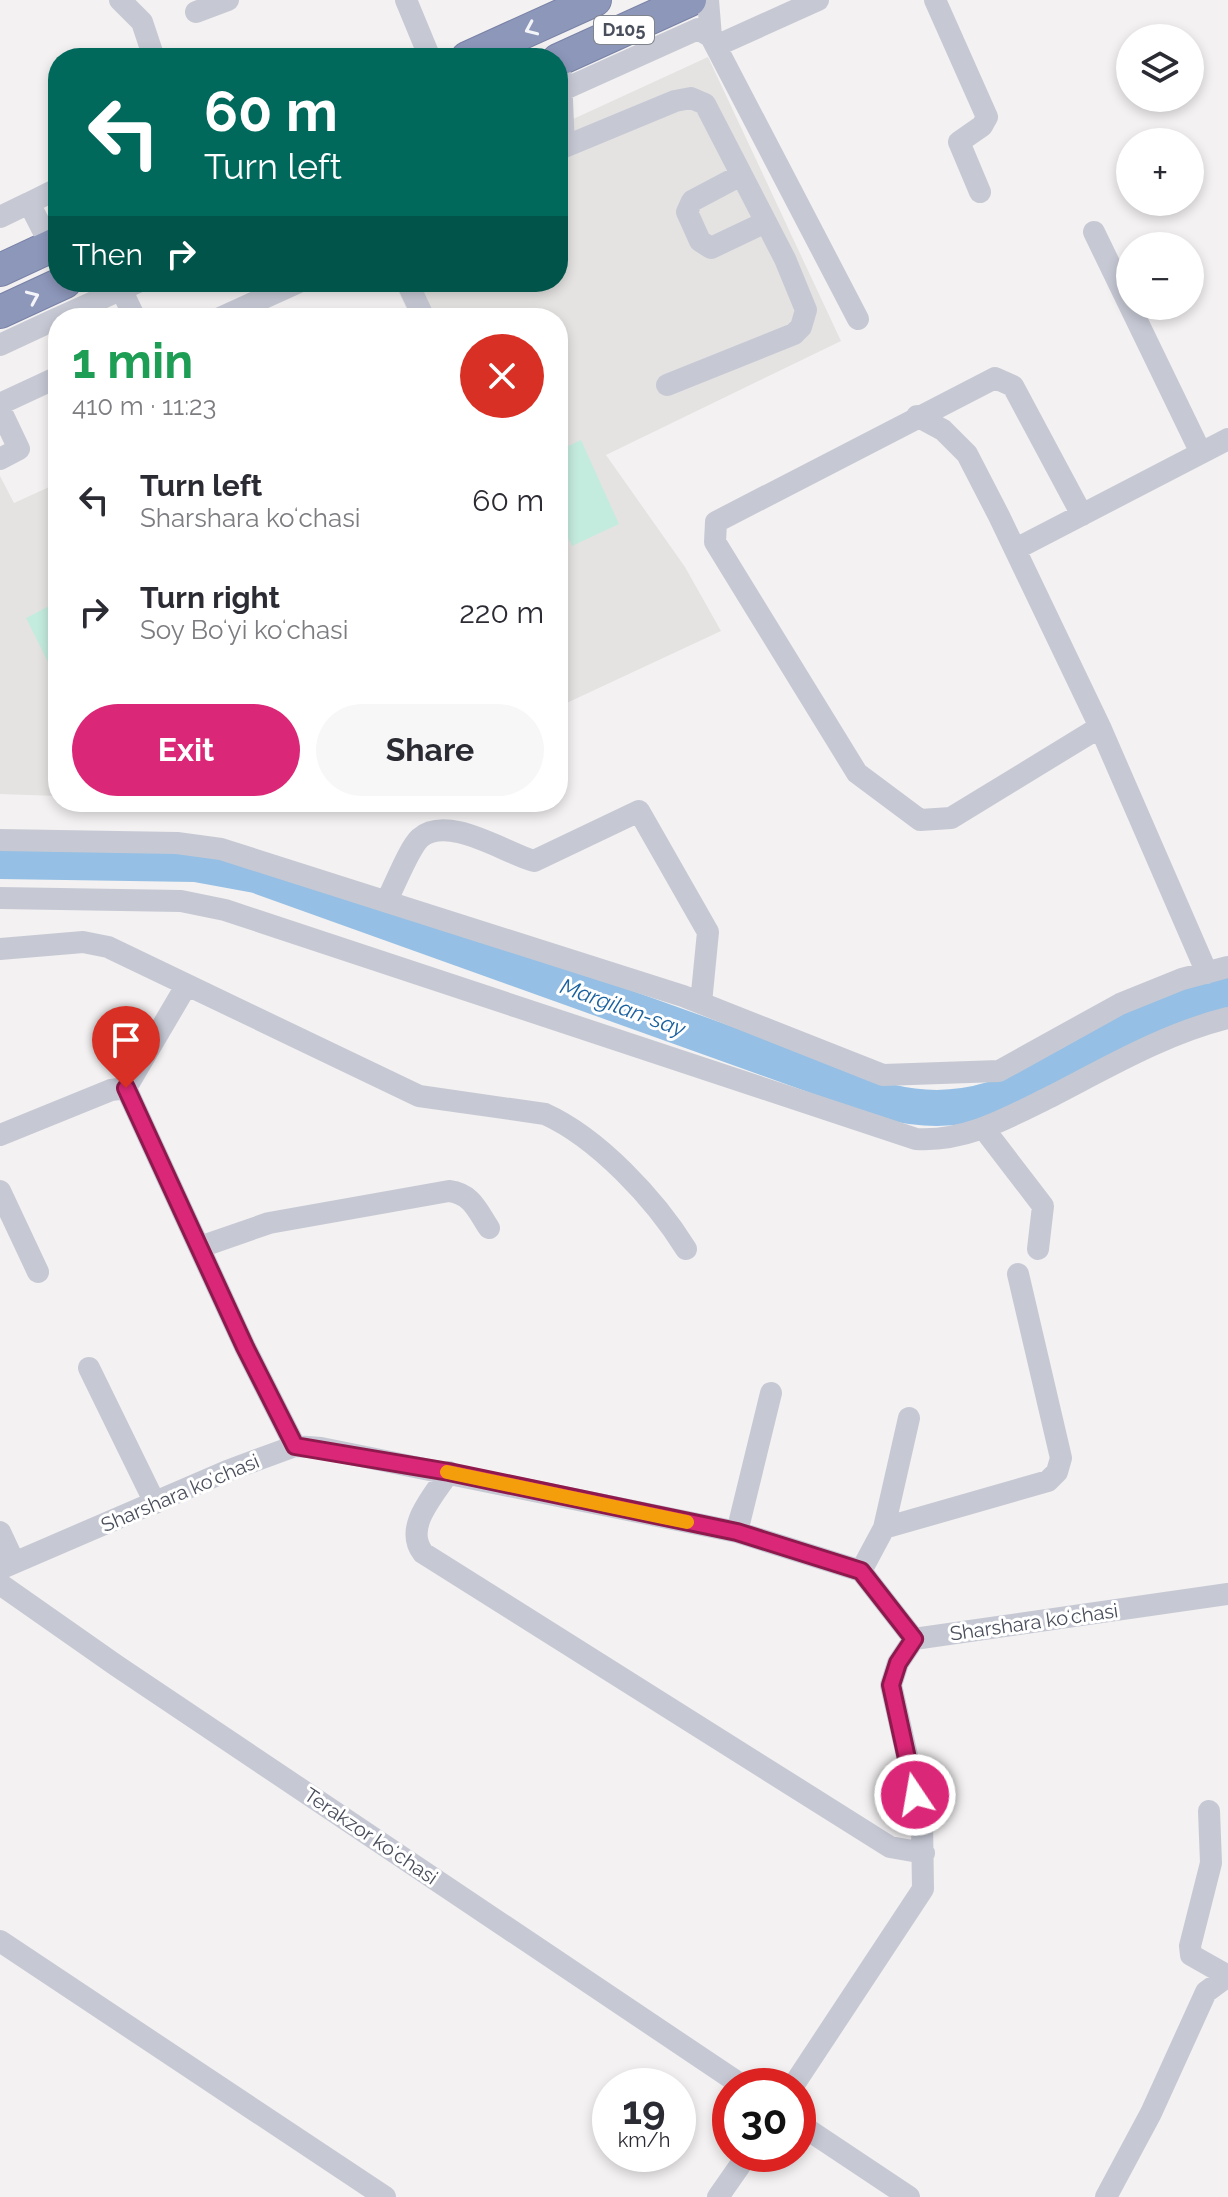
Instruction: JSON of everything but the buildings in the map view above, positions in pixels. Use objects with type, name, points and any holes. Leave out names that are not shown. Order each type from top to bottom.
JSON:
[{"type":"highway","name":"D105","points":[[489,48],[595,0]]},
{"type":"highway","name":"D105","points":[[568,71],[690,0]]},
{"type":"highway","points":[[0,270],[48,248]]},
{"type":"highway","points":[[0,312],[48,290]]},
{"type":"street","points":[[120,0],[142,22],[151,48]]},
{"type":"street","points":[[196,12],[228,0]]},
{"type":"street","points":[[406,0],[426,48]]},
{"type":"street","points":[[708,0],[713,41],[858,319]]},
{"type":"street","points":[[713,41],[818,0]]},
{"type":"street","points":[[935,0],[987,117],[982,126],[959,142],[980,192]]},
{"type":"street","points":[[568,73],[698,29],[713,41]]},
{"type":"street","points":[[568,145],[675,101],[691,98],[705,104],[766,222],[806,310],[801,327],[794,334],[667,385]]},
{"type":"street","points":[[741,175],[692,201],[687,212],[700,241],[711,248],[766,222]]},
{"type":"street","points":[[0,217],[48,194]]},
{"type":"street","points":[[29,203],[48,235]]},
{"type":"street","points":[[1094,232],[1201,453]]},
{"type":"street","points":[[95,308],[120,292]]},
{"type":"street","points":[[242,308],[277,292]]},
{"type":"street","points":[[0,345],[48,323]]},
{"type":"street","points":[[1082,515],[1013,386],[995,378],[716,522],[715,542],[857,773],[920,820],[951,818],[1100,727]]},
{"type":"street","points":[[0,459],[19,449],[0,407],[48,382]]},
{"type":"street","points":[[0,840],[177,843],[221,849],[701,1003],[883,1075],[999,1071],[1120,1004],[1217,970],[1016,549],[967,454],[943,430],[917,416]]},
{"type":"street","points":[[1016,549],[1228,439]]},
{"type":"street","points":[[387,900],[420,838],[439,830],[458,830],[534,861],[639,811],[708,932],[701,1003]]},
{"type":"street","points":[[0,898],[181,901],[225,910],[916,1139],[941,1141],[984,1129],[1146,1048],[1228,1018]]},
{"type":"street","points":[[0,949],[83,942],[108,947],[419,1096],[545,1114],[561,1121],[629,1176],[665,1215],[686,1249]]},
{"type":"street","points":[[126,1088],[186,986]]},
{"type":"street","points":[[0,1135],[111,1090],[126,1088]]},
{"type":"street","points":[[126,1088],[295,1446]]},
{"type":"street","points":[[984,1129],[1043,1206],[1038,1249]]},
{"type":"street","points":[[0,1191],[38,1272]]},
{"type":"street","points":[[200,1247],[269,1223],[449,1191],[463,1193],[471,1199],[489,1228]]},
{"type":"street","points":[[884,1528],[1048,1481],[1057,1472],[1061,1458],[1018,1274]]},
{"type":"street","points":[[89,1368],[155,1503]]},
{"type":"street","points":[[737,1532],[771,1393]]},
{"type":"street","points":[[805,2068],[923,1889],[922,1822],[891,1685],[898,1663],[914,1639],[861,1571],[884,1528],[909,1418]]},
{"type":"street","name":"Sharshara koʻchasi","points":[[7,1566],[227,1471],[295,1446],[449,1472],[737,1532],[861,1571]]},
{"type":"street","points":[[449,1472],[414,1529],[414,1541],[423,1553],[890,1847],[924,1853]]},
{"type":"street","points":[[0,1532],[7,1566]]},
{"type":"street","name":"Terakzor koʻchasi","points":[[0,1584],[117,1666],[716,2068]]},
{"type":"street","name":"Sharshara koʻchasi","points":[[914,1639],[1228,1594]]},
{"type":"street","points":[[1106,2197],[1151,2113],[1206,1992],[1228,1976],[1191,1955],[1190,1946],[1211,1863],[1209,1811]]},
{"type":"street","points":[[0,1941],[385,2197]]},
{"type":"street","points":[[816,2135],[909,2197]]},
{"type":"street","points":[[718,2197],[735,2172]]},
{"type":"shaded area","points":[[708,57],[841,341],[606,455],[685,567],[721,631],[568,702],[568,308],[406,308],[399,292],[568,292],[568,121]]},
{"type":"shaded area","points":[[0,476],[14,503],[48,488],[48,796],[0,794]]},
{"type":"green space","points":[[581,440],[619,524],[572,546],[568,537],[568,446]]},
{"type":"green space","points":[[48,607],[48,662],[26,618]]},
{"type":"waterway","name":"Margilan-say","points":[[0,861],[196,864],[256,875],[889,1102],[923,1107],[953,1107],[1010,1093],[1145,1023],[1228,993]]},
{"type":"slow traffic","points":[[447,1472],[687,1522]]},
{"type":"route","points":[[126,1088],[245,1347],[295,1446],[449,1472],[737,1532],[861,1571],[914,1639],[898,1663],[891,1685],[915,1795]]}]
